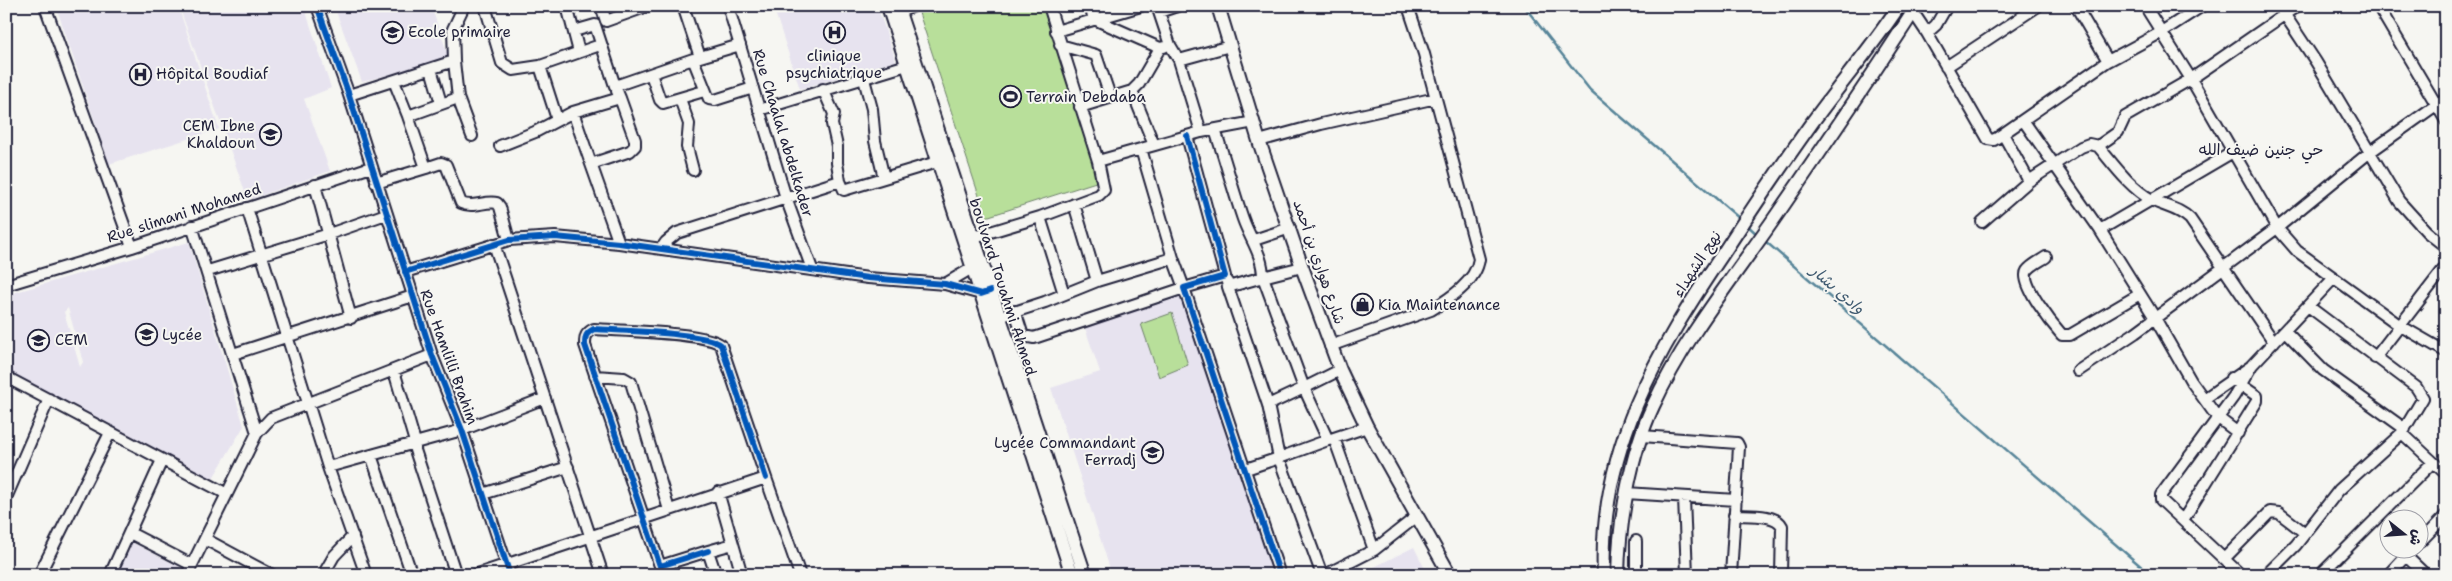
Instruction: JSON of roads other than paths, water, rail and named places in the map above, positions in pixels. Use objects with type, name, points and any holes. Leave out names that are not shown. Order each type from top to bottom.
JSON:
[{"type":"main road","name":"شارع هواري بن أحمد","points":[[1218,6],[1260,141],[1330,346],[1367,427],[1450,575]]},
{"type":"main road","name":"نهج الشهداء","points":[[1604,575],[1610,486],[1636,402],[1661,352],[1701,286],[1759,199],[1899,6]]},
{"type":"main road","points":[[1618,575],[1619,540],[1626,493],[1652,407],[1673,368],[1717,299],[1778,213],[1915,9]]},
{"type":"main road","name":"boulvard Touahmi Ahmed","points":[[894,10],[907,65],[936,162],[978,265],[1066,535],[1085,575]]},
{"type":"main road","name":"boulvard Touahmi Ahmed","points":[[894,10],[974,237],[978,265]]},
{"type":"main road","name":"boulvard Touahmi Ahmed","points":[[986,292],[999,317],[1066,535],[1072,575]]},
{"type":"street","points":[[45,6],[132,247]]},
{"type":"street","name":"Rue Hamlilli Brahim","points":[[317,6],[349,95],[432,355],[462,430],[508,570]]},
{"type":"street","points":[[464,6],[454,29],[454,61],[458,98],[472,136]]},
{"type":"street","points":[[485,6],[502,63],[513,70],[540,66],[600,45]]},
{"type":"street","points":[[567,6],[579,52]]},
{"type":"street","points":[[601,6],[606,21]]},
{"type":"street","points":[[574,31],[648,6]]},
{"type":"street","points":[[683,6],[704,91],[708,99],[714,100],[753,88]]},
{"type":"street","name":"Rue Chaalal abdelkader","points":[[728,6],[786,198],[812,269]]},
{"type":"street","points":[[894,10],[914,6]]},
{"type":"street","points":[[974,237],[1040,217],[1099,195],[1104,190],[1098,161],[1049,6]]},
{"type":"street","points":[[1090,6],[1094,19]]},
{"type":"street","points":[[1056,31],[1141,6]]},
{"type":"street","points":[[1080,107],[1110,96],[1132,91],[1140,84],[1165,47],[1158,9],[1177,6]]},
{"type":"street","points":[[1330,346],[1431,310],[1444,302],[1470,279],[1478,267],[1479,259],[1436,98],[1408,6]]},
{"type":"street","points":[[1927,33],[1936,25],[1947,6]]},
{"type":"street","points":[[1946,67],[2038,6]]},
{"type":"street","points":[[2076,6],[2108,61]]},
{"type":"street","points":[[2146,6],[2160,33],[2191,79],[2277,228],[2297,251],[2333,279],[2398,325],[2446,352]]},
{"type":"street","points":[[1915,9],[1988,139],[1994,140],[2108,61],[2160,33],[2202,6]]},
{"type":"street","points":[[2098,146],[2118,132],[2125,117],[2191,79],[2282,10],[2297,6]]},
{"type":"street","points":[[2378,6],[2446,121]]},
{"type":"street","points":[[2282,10],[2316,62],[2399,201],[2427,232],[2446,247]]},
{"type":"street","points":[[1094,19],[1165,47],[1179,60],[1201,132]]},
{"type":"street","points":[[591,164],[630,151],[635,146],[635,140],[594,25]]},
{"type":"street","points":[[1060,44],[1096,55],[1110,96]]},
{"type":"street","points":[[615,86],[740,45]]},
{"type":"street","points":[[1179,60],[1230,46]]},
{"type":"street","points":[[349,95],[454,61]]},
{"type":"street","points":[[759,110],[907,65]]},
{"type":"street","points":[[540,66],[557,120]]},
{"type":"street","points":[[430,68],[441,103]]},
{"type":"street","points":[[651,74],[660,100],[667,103],[704,91]]},
{"type":"street","points":[[864,79],[872,109],[873,135],[884,178]]},
{"type":"street","points":[[394,81],[426,168]]},
{"type":"street","points":[[823,89],[834,114],[832,124],[837,140],[836,157],[843,189],[847,191],[936,162]]},
{"type":"street","points":[[1132,91],[1154,145]]},
{"type":"street","points":[[408,116],[458,98]]},
{"type":"street","points":[[500,146],[535,132],[573,112],[620,98]]},
{"type":"street","points":[[1260,141],[1321,124],[1436,98]]},
{"type":"street","points":[[2078,371],[2155,318],[2277,228],[2370,152],[2446,98]]},
{"type":"street","points":[[680,99],[689,124],[687,147],[693,170]]},
{"type":"street","points":[[573,112],[619,243]]},
{"type":"street","points":[[2023,120],[2100,230],[2155,318],[2191,381],[2217,417],[2238,433]]},
{"type":"street","points":[[1098,161],[1201,132],[1254,122]]},
{"type":"street","points":[[1216,130],[1243,219],[1254,240],[1263,268],[1263,277],[1304,388],[1331,439],[1374,550]]},
{"type":"street","points":[[2003,134],[2029,180]]},
{"type":"street","points":[[1187,136],[1228,287],[1268,405],[1279,458],[1323,575],[1374,550],[1416,516]]},
{"type":"street","points":[[1982,222],[2029,180],[2081,147],[2089,144],[2098,146],[2129,182],[2152,200],[2183,212],[2190,219],[2274,342]]},
{"type":"street","points":[[1141,149],[1174,258],[1280,575]]},
{"type":"street","points":[[2100,230],[2233,152]]},
{"type":"street","points":[[376,183],[441,163],[446,165],[456,195],[461,203],[473,206],[490,202],[497,203],[500,207],[509,240]]},
{"type":"street","name":"Rue slimani Mohamed","points":[[6,285],[132,247],[371,167]]},
{"type":"street","points":[[661,249],[677,233],[840,181]]},
{"type":"street","points":[[315,185],[351,318]]},
{"type":"street","points":[[1074,204],[1097,281]]},
{"type":"street","points":[[247,208],[328,467],[366,575]]},
{"type":"street","points":[[208,271],[329,234],[386,214]]},
{"type":"street","points":[[1040,217],[1064,294]]},
{"type":"street","points":[[192,226],[208,271],[257,433]]},
{"type":"street","points":[[1254,240],[1290,228]]},
{"type":"street","points":[[405,272],[509,240],[555,237],[619,243],[868,278],[945,284],[986,292]]},
{"type":"street","points":[[494,244],[603,575]]},
{"type":"street","points":[[2046,257],[2028,270],[2025,277],[2028,286],[2052,325],[2062,335],[2070,335],[2140,294]]},
{"type":"street","points":[[999,317],[1097,281],[1174,258]]},
{"type":"street","points":[[945,284],[978,265]]},
{"type":"street","points":[[2375,358],[2398,325],[2446,266]]},
{"type":"street","points":[[1228,287],[1302,268]]},
{"type":"street","points":[[1015,311],[1024,336],[1034,338],[1225,276]]},
{"type":"street","points":[[2241,575],[2161,497],[2241,384],[2252,365],[2333,279]]},
{"type":"street","points":[[233,354],[351,318],[413,296]]},
{"type":"street","points":[[2266,575],[2305,533],[2339,490],[2403,431],[2420,406],[2423,396],[2416,387],[2308,306]]},
{"type":"street","points":[[732,544],[708,551],[661,570],[585,345],[585,336],[594,329],[700,337],[718,341],[721,345],[800,575]]},
{"type":"street","points":[[2285,331],[2323,370],[2403,431],[2446,474]]},
{"type":"street","points":[[187,575],[257,433],[276,415],[308,405],[432,355]]},
{"type":"street","points":[[2204,399],[2231,378],[2252,365]]},
{"type":"street","points":[[1268,405],[1340,370]]},
{"type":"street","points":[[394,371],[416,442],[415,450],[456,575]]},
{"type":"street","points":[[595,376],[624,378],[631,382],[669,510]]},
{"type":"street","points":[[6,377],[227,494]]},
{"type":"street","points":[[2183,520],[2258,399],[2231,378]]},
{"type":"street","points":[[328,467],[462,430],[545,398]]},
{"type":"street","points":[[6,498],[49,399]]},
{"type":"street","points":[[1246,469],[1367,427]]},
{"type":"street","points":[[39,575],[110,433]]},
{"type":"street","points":[[1642,436],[1737,443],[1739,447],[1731,575]]},
{"type":"street","points":[[371,454],[412,575]]},
{"type":"street","points":[[110,575],[162,460]]},
{"type":"street","points":[[2320,575],[2433,462]]},
{"type":"street","points":[[483,494],[568,468]]},
{"type":"street","points":[[476,575],[508,570],[591,537],[718,492],[766,478]]},
{"type":"street","points":[[718,492],[742,575]]},
{"type":"street","points":[[1626,493],[1736,500]]},
{"type":"street","points":[[1684,498],[1687,575]]},
{"type":"street","points":[[2224,560],[2270,512],[2279,512],[2305,533]]},
{"type":"street","points":[[1734,515],[1774,518],[1780,522],[1782,526],[1782,575]]},
{"type":"street","points":[[2430,532],[2446,515]]},
{"type":"street","points":[[130,533],[192,565]]},
{"type":"street","points":[[322,575],[334,556],[353,536]]},
{"type":"street","points":[[205,538],[272,575]]},
{"type":"street","points":[[1636,541],[1636,575]]},
{"type":"street","points":[[708,551],[716,575]]},
{"type":"street","points":[[2388,575],[2404,558]]},
{"type":"street","points":[[2414,558],[2426,575]]},
{"type":"waterway","name":"وادي بشار","points":[[1524,6],[1590,90],[1740,219]]},
{"type":"waterway","name":"وادي بشار","points":[[1746,224],[1759,236]]},
{"type":"waterway","name":"وادي بشار","points":[[1765,241],[2151,575]]},
{"type":"place","name":"Ecole primaire","points":[[392,32]]},
{"type":"place","name":"clinique psychiatrique","points":[[834,33]]},
{"type":"place","name":"Hôpital Boudiaf","points":[[140,74]]},
{"type":"place","name":"Terrain Debdaba","points":[[1010,97]]},
{"type":"place","name":"CEM Ibne Khaldoun","points":[[271,135]]},
{"type":"place","name":"Kia Maintenance","points":[[1362,305]]},
{"type":"place","name":"Lycée","points":[[146,335]]},
{"type":"place","name":"CEM","points":[[39,340]]},
{"type":"place","name":"Lycée Commandant Ferradj","points":[[1152,452]]},
{"type":"district","name":"حي جنين ضيف الله","points":[[2261,149]]}]
